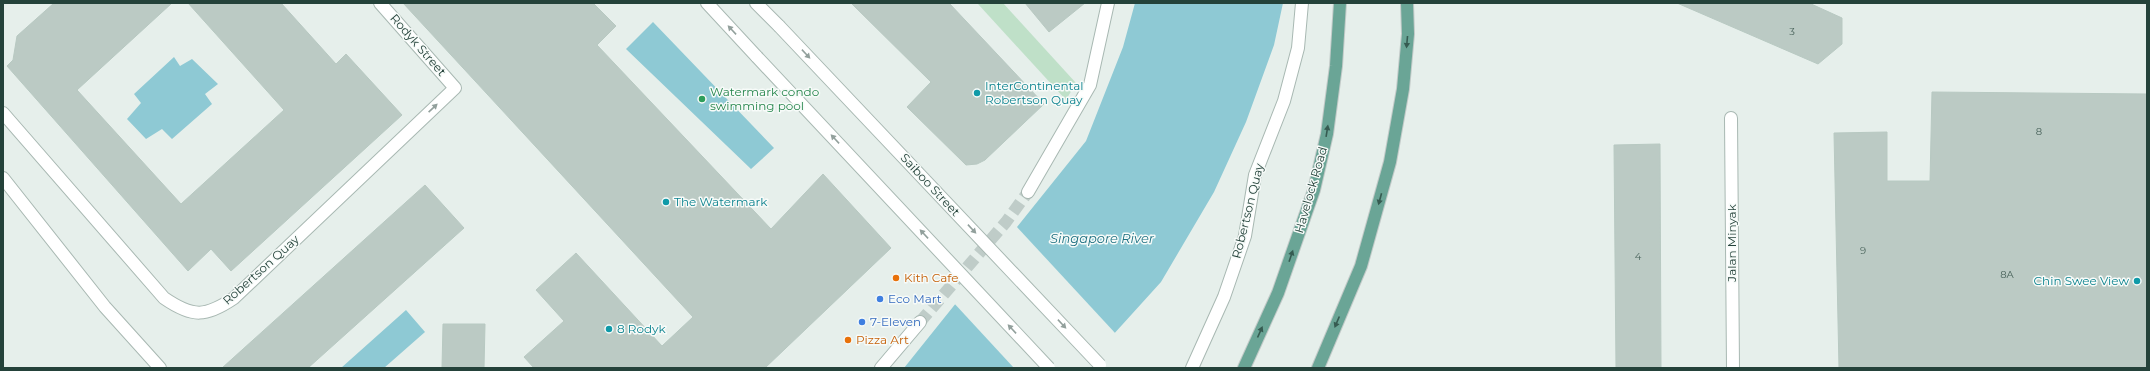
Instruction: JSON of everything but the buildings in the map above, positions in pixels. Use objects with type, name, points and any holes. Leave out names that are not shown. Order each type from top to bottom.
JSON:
[{"type":"main road","name":"Havelock Road","points":[[1244,368],[1278,293],[1314,190],[1327,134],[1336,66],[1340,3]]},
{"type":"main road","points":[[1318,368],[1361,266],[1390,162],[1403,89],[1408,34],[1407,3]]},
{"type":"street","name":"Rodyk Street","points":[[380,3],[455,88]]},
{"type":"street","points":[[707,3],[1049,368]]},
{"type":"street","name":"Saiboo Street","points":[[756,3],[1102,366]]},
{"type":"street","points":[[1028,192],[1090,85],[1108,3]]},
{"type":"street","name":"Robertson Quay","points":[[1192,368],[1224,297],[1245,236],[1255,175],[1284,101],[1298,48],[1302,3]]},
{"type":"street","name":"Robertson Quay","points":[[3,113],[164,298],[180,309],[198,313],[216,310],[234,298],[455,88]]},
{"type":"street","name":"Jalan Minyak","points":[[1731,118],[1733,368]]},
{"type":"street","points":[[3,178],[105,307],[160,368]]},
{"type":"street","points":[[881,368],[920,322]]},
{"type":"green space","points":[[1003,3],[1076,83],[1066,100],[978,4]]},
{"type":"water","name":"Singapore River","points":[[1135,3],[1283,3],[1274,45],[1246,122],[1214,192],[1161,282],[1083,368],[904,368],[1086,141],[1123,47]]},
{"type":"water","name":"Watermark condo swimming pool","points":[[653,22],[774,148],[751,169],[626,49]]},
{"type":"water","points":[[174,57],[180,66],[192,59],[218,84],[205,94],[212,104],[172,139],[162,129],[146,139],[127,119],[141,103],[134,94]]},
{"type":"water","points":[[406,310],[425,332],[384,368],[341,368]]},
{"type":"pier","points":[[1016,226],[1116,334],[1085,368],[1014,368],[953,302]]},
{"type":"tunnel","points":[[920,322],[1006,222],[1028,192]]},
{"type":"place","name":"InterContinental Robertson Quay","points":[[977,93]]},
{"type":"place","name":"Watermark condo swimming pool","points":[[702,99]]},
{"type":"place","name":"The Watermark","points":[[666,202]]},
{"type":"place","name":"Kith Cafe","points":[[896,278]]},
{"type":"place","name":"Chin Swee View","points":[[2137,281]]},
{"type":"place","name":"Eco Mart","points":[[880,299]]},
{"type":"place","name":"7-Eleven","points":[[862,322]]},
{"type":"place","name":"8 Rodyk","points":[[609,329]]},
{"type":"place","name":"Pizza Art","points":[[848,340]]}]
